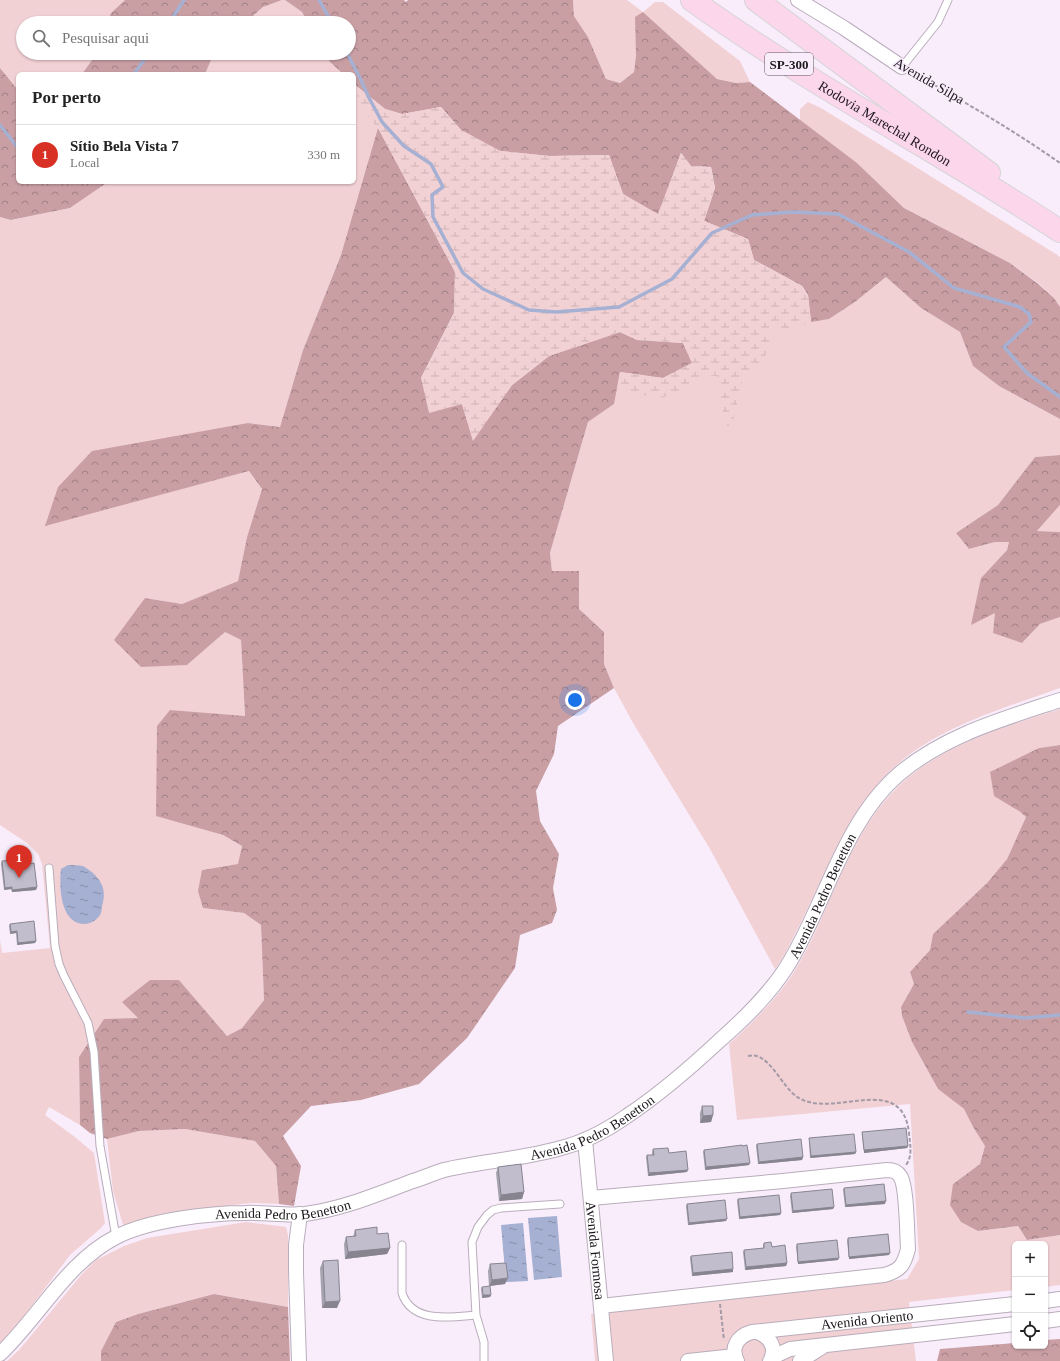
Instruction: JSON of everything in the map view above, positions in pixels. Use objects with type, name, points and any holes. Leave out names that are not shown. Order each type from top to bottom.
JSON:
[{"type":"main road","name":"Rodovia Marechal Rondon","points":[[692,0],[727,25],[1050,226]]},
{"type":"main road","points":[[756,0],[994,177],[1050,226]]},
{"type":"street","name":"Avenida Silpa","points":[[798,0],[844,28],[902,67]]},
{"type":"street","name":"Avenida Pedro Benetton","points":[[0,1354],[71,1272],[97,1250],[116,1237],[138,1228],[167,1221],[211,1215],[246,1213],[300,1214],[336,1209],[442,1171],[562,1148],[585,1140],[627,1116],[664,1089],[700,1059],[742,1020],[765,996],[786,967],[804,934],[840,857],[862,819],[880,793],[896,776],[920,758],[966,733],[1060,700]]},
{"type":"street","name":"Avenida Formosa","points":[[585,1140],[606,1361]]},
{"type":"street","points":[[591,1198],[887,1170],[895,1171],[899,1174],[904,1185],[908,1249],[905,1259],[900,1267],[893,1273],[601,1306]]},
{"type":"street","points":[[299,1361],[296,1245],[300,1214]]},
{"type":"street","points":[[1048,1301],[1060,1299]]},
{"type":"street","name":"Avenida Oriento","points":[[734,1359],[734,1349],[736,1343],[745,1334],[752,1332],[1012,1304]]},
{"type":"street","points":[[1048,1321],[1060,1319]]},
{"type":"street","name":"Avenida Oriento","points":[[771,1360],[783,1351],[790,1349],[1012,1324]]},
{"type":"street","points":[[757,1332],[763,1334],[772,1345],[773,1352],[771,1360]]},
{"type":"street","name":"Avenida Oriento","points":[[800,1361],[826,1344]]},
{"type":"street","points":[[688,1361],[734,1359]]},
{"type":"lane","points":[[902,67],[938,22],[948,0]]},
{"type":"lane","points":[[49,868],[54,946],[59,964],[88,1023],[92,1038],[100,1146],[116,1237]]},
{"type":"lane","points":[[484,1361],[484,1342],[476,1315],[472,1242],[478,1227],[493,1210],[501,1208],[560,1204]]},
{"type":"lane","points":[[402,1245],[402,1293],[404,1300],[411,1307],[420,1313],[436,1317],[476,1315]]},
{"type":"path","name":"Avenida Silpa","points":[[902,67],[991,117],[1028,140],[1060,163]]},
{"type":"path","points":[[748,1056],[753,1055],[764,1058],[792,1093],[810,1103],[829,1104],[878,1099],[892,1103],[903,1113],[906,1120],[911,1152],[911,1158],[899,1174]]},
{"type":"path","points":[[719,1293],[734,1359]]},
{"type":"green space","points":[[0,0],[125,0],[110,16],[16,16],[16,60],[92,60],[83,72],[16,72],[16,88],[0,68]]},
{"type":"green space","points":[[125,0],[282,0],[263,7],[253,16],[110,16]]},
{"type":"green space","points":[[285,0],[302,12],[304,16],[253,16],[263,7]]},
{"type":"green space","points":[[285,0],[404,0],[406,2],[408,0],[573,0],[574,16],[588,37],[606,79],[620,83],[634,72],[636,55],[635,17],[643,12],[717,79],[736,83],[750,82],[857,163],[904,208],[1010,263],[1054,298],[1060,307],[1060,419],[999,386],[973,366],[960,332],[921,308],[886,277],[855,302],[829,319],[811,322],[808,295],[802,286],[754,260],[748,239],[704,221],[715,188],[711,167],[691,166],[681,153],[658,215],[623,194],[609,155],[549,156],[500,151],[461,130],[441,107],[402,114],[385,109],[356,86],[356,72],[341,72],[329,60],[356,60],[356,16],[304,16],[302,12]]},
{"type":"green space","points":[[573,0],[627,0],[643,12],[634,72],[620,83],[606,79],[588,37],[574,16]]},
{"type":"green space","points":[[655,2],[663,2],[740,61],[750,82],[736,83],[717,79],[643,12]]},
{"type":"green space","points":[[92,60],[211,60],[206,72],[83,72]]},
{"type":"green space","points":[[211,60],[329,60],[341,72],[206,72]]},
{"type":"green space","points":[[0,68],[16,88],[16,184],[105,184],[70,208],[11,220],[0,217]]},
{"type":"green space","points":[[356,86],[385,109],[402,114],[441,107],[461,130],[500,151],[549,156],[609,155],[658,214],[681,153],[715,188],[704,221],[748,239],[754,260],[808,295],[811,321],[829,319],[855,302],[886,277],[921,308],[960,332],[973,366],[999,386],[1060,419],[1060,455],[1035,457],[998,505],[956,533],[969,549],[995,542],[1009,542],[1007,550],[981,578],[995,612],[1022,643],[1040,624],[1060,617],[1060,688],[993,712],[949,731],[928,742],[890,771],[872,790],[850,822],[782,959],[775,969],[710,849],[633,723],[614,688],[604,664],[604,632],[579,609],[579,571],[552,571],[550,553],[588,422],[614,404],[341,255],[303,350],[280,427],[248,423],[45,525],[249,471],[262,489],[247,537],[238,581],[182,604],[145,598],[187,665],[225,632],[241,640],[245,717],[170,710],[156,815],[223,835],[242,846],[239,864],[202,870],[203,908],[244,913],[261,925],[264,1000],[242,1028],[227,1036],[179,980],[139,1018],[79,1057],[80,1125],[49,1107],[45,1115],[94,1153],[105,1223],[70,1255],[21,1320],[0,1343],[0,940],[2,953],[50,948],[42,864],[38,854],[27,843],[0,825],[0,217],[12,220],[70,208],[105,184],[356,184]]},
{"type":"green space","points":[[356,86],[385,109],[402,114],[441,107],[461,130],[500,151],[549,156],[609,155],[623,194],[658,214],[681,153],[691,166],[711,167],[715,188],[704,221],[748,239],[754,260],[802,286],[808,295],[811,322],[792,328],[770,331],[767,338],[772,344],[763,359],[743,379],[730,435],[721,405],[717,376],[709,376],[688,389],[661,398],[632,394],[617,389],[620,372],[663,378],[692,363],[683,343],[637,340],[620,332],[549,356],[512,385],[473,441],[462,404],[429,413],[421,378],[454,313],[455,272],[378,128],[364,112],[356,93]]},
{"type":"green space","points":[[808,102],[821,108],[1060,257],[1060,307],[1054,298],[1038,283],[1010,263],[904,208],[857,163],[800,121],[800,109]]},
{"type":"green space","points":[[378,128],[455,272],[454,313],[421,378],[462,404],[473,440],[512,385],[549,356],[620,332],[637,340],[683,343],[692,363],[663,378],[620,372],[614,404],[588,422],[550,553],[552,571],[579,571],[579,609],[604,632],[604,664],[614,688],[558,726],[554,754],[536,791],[540,821],[559,854],[553,888],[557,910],[552,923],[520,935],[515,968],[467,1038],[419,1084],[361,1100],[311,1106],[283,1136],[301,1166],[294,1206],[279,1204],[276,1166],[255,1141],[185,1129],[139,1131],[107,1139],[90,1133],[80,1125],[79,1057],[104,1019],[138,1018],[122,1002],[150,980],[179,980],[227,1036],[242,1028],[264,1000],[261,925],[244,913],[203,908],[198,891],[202,870],[238,864],[242,846],[223,835],[156,816],[157,726],[170,710],[245,716],[241,640],[225,632],[187,665],[141,667],[114,640],[145,598],[182,604],[238,581],[247,537],[262,489],[249,471],[45,526],[58,487],[92,451],[248,423],[280,427],[303,350],[341,255]]},
{"type":"green space","points":[[1060,455],[1060,505],[1037,531],[1060,532],[1060,617],[1040,624],[1022,643],[993,633],[995,613],[971,625],[981,578],[1007,550],[1009,542],[995,542],[969,549],[956,533],[998,505],[1035,457]]},
{"type":"green space","points":[[1060,505],[1060,532],[1037,531]]},
{"type":"green space","points":[[1060,709],[1060,745],[1039,748],[1019,811],[1026,817],[1007,859],[987,883],[933,934],[930,950],[910,972],[914,984],[901,1007],[902,1016],[912,1042],[938,1089],[964,1109],[985,1146],[980,1164],[953,1184],[978,1231],[1018,1226],[1027,1240],[1060,1235],[1060,1285],[1048,1287],[1048,1241],[1012,1241],[1012,1290],[909,1302],[916,1361],[595,1361],[591,1314],[907,1279],[919,1259],[910,1104],[737,1120],[729,1044],[756,1019],[794,972],[819,924],[854,849],[867,825],[883,803],[902,783],[919,769],[938,757],[977,738]]},
{"type":"green space","points":[[1060,745],[1060,1235],[1027,1240],[1018,1226],[978,1231],[961,1222],[950,1205],[953,1184],[980,1164],[985,1146],[964,1109],[938,1089],[912,1042],[902,1016],[901,1007],[914,984],[910,972],[930,950],[933,934],[987,883],[1007,859],[1026,817],[994,796],[990,772],[1039,748]]},
{"type":"green space","points":[[185,1129],[255,1141],[276,1166],[279,1204],[251,1203],[165,1213],[123,1225],[113,1191],[107,1139],[139,1131]]},
{"type":"green space","points":[[246,1222],[286,1227],[288,1235],[288,1307],[214,1294],[138,1314],[116,1322],[101,1351],[101,1361],[7,1361],[19,1350],[82,1274],[96,1260],[124,1246],[147,1238]]},
{"type":"green space","points":[[214,1294],[288,1307],[290,1361],[101,1361],[101,1351],[116,1322],[138,1314]]},
{"type":"green space","points":[[1060,1339],[1060,1361],[937,1361],[940,1349],[1012,1343],[1012,1349],[1048,1349],[1048,1340]]},
{"type":"water","points":[[68,865],[83,866],[97,877],[102,885],[104,896],[102,910],[99,917],[89,923],[85,924],[77,922],[70,918],[63,903],[60,885],[61,869]]},
{"type":"water","points":[[557,1216],[562,1277],[534,1280],[528,1218]]},
{"type":"water","points":[[523,1223],[528,1281],[506,1282],[501,1225]]},
{"type":"building","points":[[15,860],[15,865],[34,863],[37,887],[12,890],[12,887],[5,888],[2,861]]},
{"type":"building","points":[[34,921],[36,941],[18,943],[17,931],[11,932],[10,924]]},
{"type":"building","points":[[702,1106],[713,1106],[713,1115],[703,1116]]},
{"type":"building","points":[[906,1128],[908,1146],[864,1150],[862,1132]]},
{"type":"building","points":[[854,1134],[856,1152],[811,1156],[809,1138]]},
{"type":"building","points":[[801,1139],[803,1157],[759,1162],[757,1144]]},
{"type":"building","points":[[747,1145],[750,1163],[706,1167],[704,1150]]},
{"type":"building","points":[[668,1148],[669,1153],[686,1151],[688,1170],[649,1173],[647,1155],[654,1155],[653,1149]]},
{"type":"building","points":[[521,1164],[524,1192],[501,1195],[498,1167]]},
{"type":"building","points":[[884,1184],[886,1201],[846,1205],[844,1188]]},
{"type":"building","points":[[832,1189],[834,1207],[793,1211],[791,1193]]},
{"type":"building","points":[[779,1195],[781,1213],[740,1217],[738,1199]]},
{"type":"building","points":[[725,1200],[727,1219],[689,1223],[687,1204]]},
{"type":"building","points":[[377,1227],[377,1234],[388,1233],[390,1248],[348,1252],[346,1237],[356,1236],[355,1230]]},
{"type":"building","points":[[888,1234],[890,1253],[849,1257],[848,1238]]},
{"type":"building","points":[[837,1240],[839,1258],[798,1262],[797,1244]]},
{"type":"building","points":[[771,1242],[772,1247],[785,1245],[787,1263],[746,1267],[744,1250],[764,1248],[764,1243]]},
{"type":"building","points":[[732,1252],[733,1269],[693,1273],[691,1256]]},
{"type":"building","points":[[338,1260],[340,1301],[325,1302],[323,1261]]},
{"type":"building","points":[[506,1263],[508,1278],[492,1280],[490,1264]]},
{"type":"building","points":[[490,1286],[491,1295],[483,1295],[482,1287]]},
{"type":"waterway","points":[[174,16],[184,0]]},
{"type":"waterway","points":[[319,0],[328,16]]},
{"type":"waterway","points":[[135,72],[144,60]]},
{"type":"waterway","points":[[351,60],[382,122],[404,146],[431,164],[443,187],[432,195],[433,217],[463,273],[483,289],[529,310],[556,312],[619,307],[672,279],[712,233],[752,215],[793,212],[838,214],[909,252],[954,288],[1020,307],[1029,314],[1031,322],[1004,347],[1027,373],[1060,397]]},
{"type":"waterway","points":[[0,125],[16,145]]},
{"type":"waterway","points":[[968,1012],[1025,1018],[1060,1015]]},
{"type":"place","name":"Sítio Bela Vista 7","points":[[19,878]]}]
